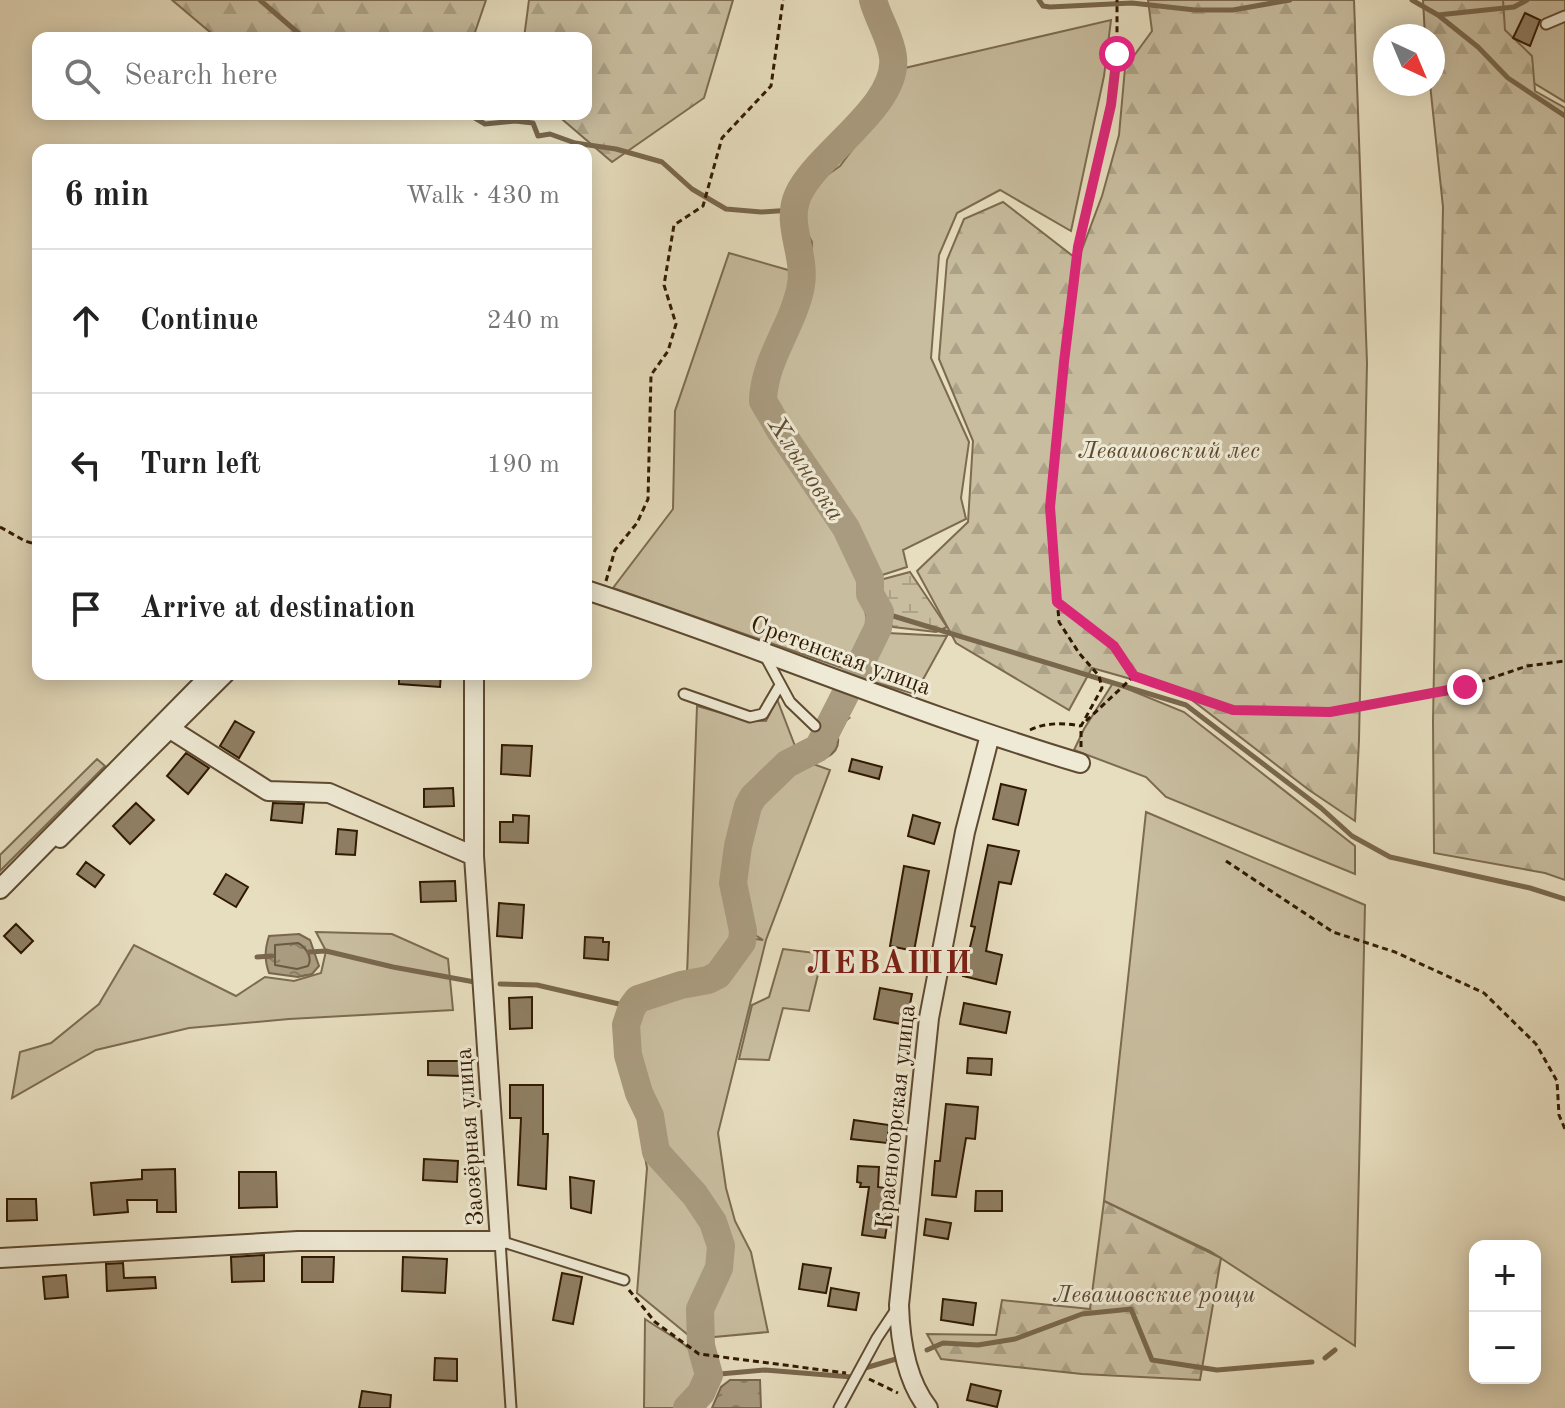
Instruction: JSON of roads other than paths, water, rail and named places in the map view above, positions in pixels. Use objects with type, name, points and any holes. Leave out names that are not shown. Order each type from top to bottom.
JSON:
[{"type":"street","name":"Сретенская улица","points":[[594,593],[761,650],[998,738],[1080,763]]},
{"type":"street","points":[[0,900],[168,728],[207,680]]},
{"type":"street","points":[[0,889],[220,680]]},
{"type":"street","name":"Заозёрная улица","points":[[0,1258],[298,1241],[500,1241],[474,856],[474,680]]},
{"type":"street","points":[[168,728],[268,791],[329,793],[474,856]]},
{"type":"street","name":"Красногорская улица","points":[[928,1408],[902,1347],[899,1305],[929,1018],[965,832],[998,738]]},
{"type":"lane","points":[[1546,24],[1565,16]]},
{"type":"lane","points":[[761,650],[790,702],[815,726]]},
{"type":"lane","points":[[684,694],[750,717],[763,714],[780,685]]},
{"type":"lane","points":[[511,1408],[500,1241],[624,1280]]},
{"type":"lane","points":[[839,1408],[899,1305]]},
{"type":"water","points":[[835,715],[849,718],[836,729],[836,748],[827,757],[817,754],[813,758],[808,752]]},
{"type":"water","points":[[299,934],[310,940],[319,966],[312,974],[298,977],[269,973],[266,954],[269,936]]},
{"type":"water","points":[[730,1380],[760,1380],[761,1408],[712,1408],[721,1387]]},
{"type":"waterway","points":[[260,0],[297,32]]},
{"type":"waterway","name":"Хлыновка","points":[[853,679],[878,628],[880,612],[870,594],[870,579],[846,528],[763,401],[768,371],[801,285],[794,217],[798,195],[807,179],[870,111],[891,75],[892,50],[873,0]]},
{"type":"waterway","name":"Хлыновка","points":[[875,9],[880,0]]},
{"type":"waterway","points":[[1039,0],[1043,6],[1050,7],[1132,3],[1195,10],[1233,10],[1290,0]]},
{"type":"waterway","points":[[1412,0],[1438,15],[1478,47],[1508,78],[1565,116]]},
{"type":"waterway","points":[[1438,15],[1514,7],[1527,0]]},
{"type":"waterway","points":[[478,120],[485,124],[533,123],[538,136],[550,134],[582,144]]},
{"type":"waterway","points":[[592,145],[662,162],[692,189],[726,209],[761,212],[793,210]]},
{"type":"waterway","points":[[880,612],[1186,705],[1321,808],[1352,836],[1390,857],[1530,888],[1565,899]]},
{"type":"waterway","name":"Хлыновка","points":[[687,1408],[701,1393],[709,1375],[701,1346],[700,1309],[719,1268],[721,1246],[713,1222],[695,1195],[656,1152],[650,1116],[639,1093],[628,1055],[626,1025],[638,999],[718,975],[742,942],[743,931],[733,883],[748,806],[753,797],[787,764],[818,748],[845,695]]},
{"type":"waterway","points":[[309,952],[326,951],[480,983]]},
{"type":"waterway","points":[[257,957],[272,956]]},
{"type":"waterway","points":[[500,984],[537,985],[632,1007]]},
{"type":"waterway","points":[[927,1350],[943,1343],[978,1345],[1015,1339],[1082,1314],[1131,1309],[1152,1360],[1217,1370],[1312,1362]]},
{"type":"waterway","points":[[1325,1358],[1335,1350]]},
{"type":"waterway","points":[[865,1368],[896,1359]]},
{"type":"waterway","points":[[709,1375],[765,1370],[852,1377]]},
{"type":"district","name":"ЛЕВАШИ","points":[[890,962]]},
{"type":"park label","name":"Левашовский лес","points":[[1169,450]]},
{"type":"park label","name":"Левашовские рощи","points":[[1154,1294]]}]
